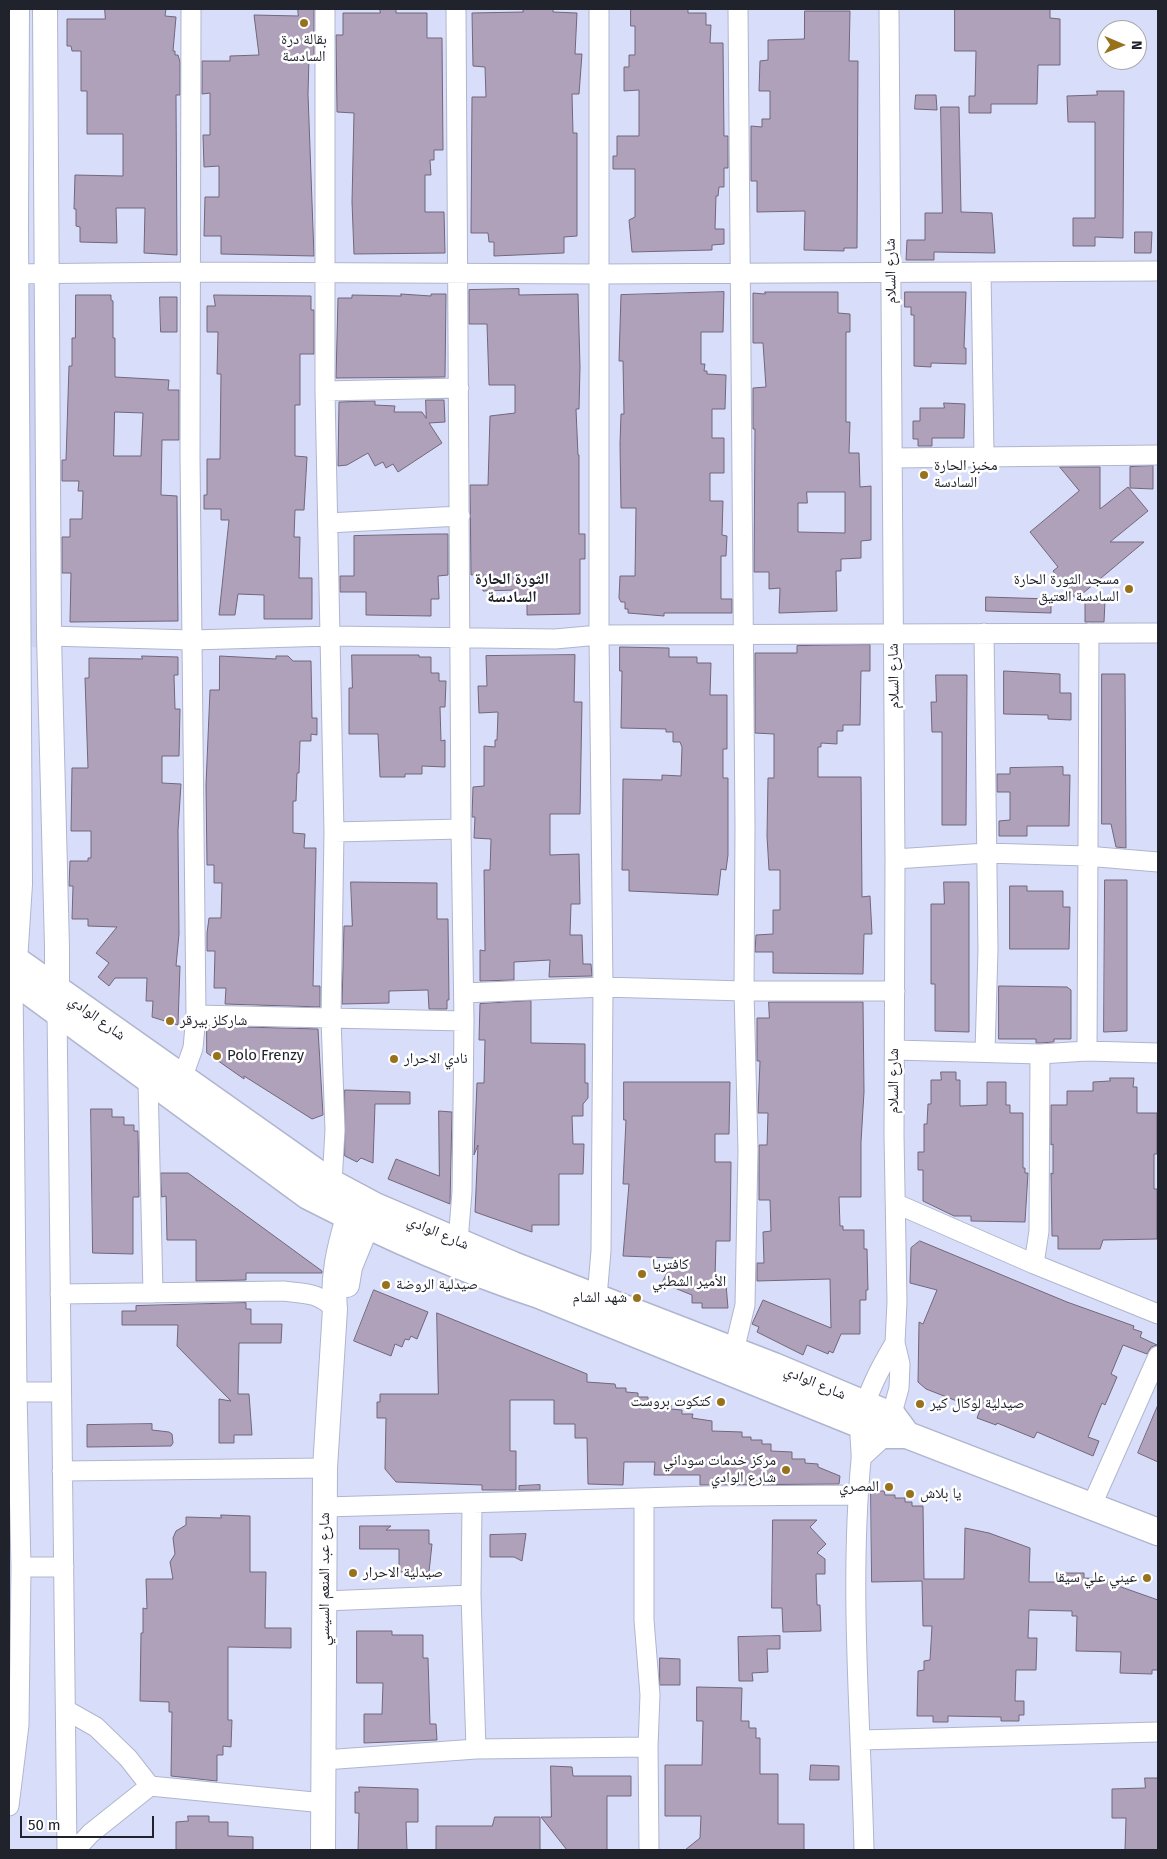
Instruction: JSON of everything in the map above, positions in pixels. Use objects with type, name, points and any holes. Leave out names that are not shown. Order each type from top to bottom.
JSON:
[{"type":"main road","name":"شارع الوادي","points":[[12,968],[57,1001],[182,1079],[332,1183],[375,1206],[513,1265],[734,1351],[896,1429],[1158,1532]]},
{"type":"main road","name":"شارع الوادي","points":[[57,1001],[148,1081],[308,1196],[358,1221],[506,1284],[863,1414]]},
{"type":"street","points":[[9,1806],[19,1725],[21,1567],[13,1392],[12,968],[20,884],[14,710],[13,274],[16,9]]},
{"type":"street","points":[[45,9],[49,636],[57,1001],[67,1850]]},
{"type":"street","points":[[182,1079],[193,1048],[196,1015],[192,640],[191,9]]},
{"type":"street","points":[[325,9],[325,391],[334,832],[332,1019],[335,1130],[332,1183]]},
{"type":"street","points":[[456,9],[461,829],[464,993],[462,1192],[458,1241]]},
{"type":"street","points":[[597,1298],[601,1243],[603,987],[599,635],[599,9]]},
{"type":"street","points":[[734,1351],[745,1305],[748,1150],[744,992],[742,273],[738,9]]},
{"type":"street","name":"شارع السلام","points":[[888,9],[896,859],[894,1135],[897,1204],[895,1342],[900,1364],[896,1429]]},
{"type":"street","points":[[13,274],[192,272],[599,274],[1158,271]]},
{"type":"street","points":[[981,272],[984,455]]},
{"type":"street","points":[[325,391],[458,388]]},
{"type":"street","points":[[893,458],[984,455],[1158,455]]},
{"type":"street","points":[[328,523],[460,516]]},
{"type":"street","points":[[984,633],[988,950],[985,1052]]},
{"type":"street","points":[[1087,1051],[1086,856],[1089,633]]},
{"type":"street","points":[[49,636],[192,640],[330,636],[555,639],[599,635],[1158,633]]},
{"type":"street","points":[[334,832],[461,829]]},
{"type":"street","points":[[896,859],[986,853],[1086,856],[1158,862]]},
{"type":"street","points":[[464,993],[603,987],[744,992],[895,991]]},
{"type":"street","points":[[196,1015],[464,1021]]},
{"type":"street","points":[[894,1050],[1040,1054],[1087,1051],[1158,1053]]},
{"type":"street","points":[[1034,1264],[1039,1232],[1040,1054]]},
{"type":"street","points":[[148,1081],[153,1293]]},
{"type":"street","points":[[897,1204],[1034,1264],[1158,1314]]},
{"type":"street","name":"شارع عبد المنعم السيسي","points":[[323,1850],[324,1468],[335,1309],[333,1288],[336,1265],[358,1221]]},
{"type":"street","points":[[60,1294],[293,1292],[323,1298],[335,1309]]},
{"type":"street","name":"شارع السلام","points":[[863,1414],[877,1376],[895,1342]]},
{"type":"street","points":[[1091,1507],[1158,1356]]},
{"type":"street","points":[[13,1392],[62,1392]]},
{"type":"street","points":[[863,1414],[856,1552],[864,1850]]},
{"type":"street","points":[[862,1457],[896,1429]]},
{"type":"street","points":[[62,1471],[324,1468]]},
{"type":"street","points":[[325,1507],[708,1496],[858,1495]]},
{"type":"street","points":[[644,1498],[644,1620],[650,1695],[648,1747],[649,1850]]},
{"type":"street","points":[[472,1504],[476,1749]]},
{"type":"street","points":[[21,1567],[64,1567]]},
{"type":"street","points":[[325,1601],[472,1595]]},
{"type":"street","points":[[66,1710],[96,1727],[128,1758],[150,1786]]},
{"type":"street","points":[[862,1740],[1158,1732]]},
{"type":"street","points":[[324,1760],[476,1749],[648,1747]]},
{"type":"street","points":[[75,1850],[90,1833],[150,1786],[324,1803]]},
{"type":"shaded area","points":[[9,285],[37,285],[44,650],[9,640]]},
{"type":"building","points":[[105,9],[166,9],[165,16],[176,17],[173,51],[175,51],[175,55],[178,55],[180,62],[180,95],[176,95],[177,255],[144,253],[145,208],[116,208],[117,243],[80,242],[80,227],[76,226],[76,209],[74,209],[75,175],[123,176],[123,134],[87,134],[87,91],[81,91],[81,51],[72,51],[71,46],[67,46],[67,19],[105,19]]},
{"type":"building","points":[[298,9],[314,9],[314,56],[309,57],[308,94],[314,256],[221,254],[221,236],[204,236],[205,197],[219,197],[219,166],[204,167],[203,135],[210,135],[210,93],[202,94],[202,61],[230,61],[230,56],[259,55],[254,15],[298,16]]},
{"type":"building","points":[[380,9],[396,9],[396,13],[427,13],[427,38],[442,38],[443,150],[434,150],[434,160],[430,160],[431,175],[425,175],[425,212],[444,212],[445,253],[354,254],[352,202],[354,113],[337,112],[336,35],[343,35],[343,13],[380,13]]},
{"type":"building","points":[[523,9],[553,9],[553,12],[577,13],[575,54],[582,54],[579,94],[572,94],[573,133],[577,133],[577,236],[564,237],[564,253],[494,256],[494,242],[489,242],[488,233],[471,233],[472,97],[486,97],[485,67],[473,66],[472,13],[523,12]]},
{"type":"building","points":[[631,9],[688,9],[688,13],[706,13],[706,25],[711,25],[710,43],[723,43],[724,136],[728,136],[728,168],[724,168],[724,187],[719,187],[718,196],[716,196],[715,229],[724,229],[724,244],[712,245],[712,250],[632,252],[629,220],[635,217],[635,169],[613,169],[613,156],[617,156],[617,136],[639,136],[639,90],[624,91],[624,67],[629,67],[629,55],[635,55],[635,26],[631,26]]},
{"type":"building","points":[[955,9],[1050,9],[1050,18],[1060,19],[1060,65],[1038,65],[1037,104],[991,104],[991,113],[969,113],[969,96],[975,96],[976,51],[955,51]]},
{"type":"building","points":[[805,11],[850,11],[849,61],[858,61],[857,248],[844,248],[844,251],[804,250],[805,211],[757,212],[757,181],[751,181],[751,126],[762,127],[762,119],[770,119],[770,91],[759,91],[760,61],[768,60],[768,40],[804,39]]},
{"type":"building","points":[[1097,91],[1124,91],[1123,238],[1095,237],[1095,246],[1073,246],[1073,218],[1095,218],[1095,122],[1068,122],[1067,96],[1097,95]]},
{"type":"building","points":[[916,95],[936,95],[937,110],[915,109]]},
{"type":"building","points":[[941,107],[959,107],[961,212],[992,213],[995,253],[934,252],[934,260],[906,260],[907,240],[925,240],[925,213],[942,213]]},
{"type":"building","points":[[1135,232],[1152,232],[1151,253],[1135,253]]},
{"type":"building","points":[[519,289],[519,295],[578,294],[580,367],[579,409],[576,409],[579,455],[579,534],[585,534],[585,559],[580,559],[580,614],[527,615],[527,599],[516,599],[516,590],[483,591],[483,574],[471,575],[470,485],[488,485],[490,416],[515,413],[515,385],[489,385],[487,324],[469,324],[469,290]]},
{"type":"building","points":[[724,292],[723,332],[701,332],[701,364],[705,364],[704,371],[707,371],[707,374],[726,375],[725,409],[712,409],[712,438],[724,438],[724,473],[710,473],[710,501],[723,501],[722,535],[727,536],[726,556],[721,556],[721,599],[732,599],[732,613],[664,613],[664,616],[628,613],[628,609],[625,609],[625,602],[621,602],[619,598],[620,576],[635,576],[636,508],[621,508],[620,444],[621,414],[624,414],[623,361],[619,361],[621,295]]},
{"type":"building","points":[[765,292],[838,292],[838,313],[850,314],[850,332],[846,332],[846,422],[850,422],[849,453],[859,453],[860,487],[871,486],[871,540],[861,541],[861,558],[841,559],[841,571],[836,571],[837,611],[779,613],[780,588],[769,589],[769,572],[754,572],[755,429],[753,429],[753,388],[766,387],[763,343],[753,343],[753,293],[765,294]],"holes":[[[807,492],[845,492],[845,533],[798,532],[798,503],[807,503]]]},
{"type":"building","points":[[905,292],[966,292],[964,348],[966,348],[966,364],[931,363],[931,367],[914,366],[914,315],[911,315],[911,307],[905,307]]},
{"type":"building","points":[[401,294],[431,296],[431,294],[446,294],[445,377],[336,378],[338,298],[352,298],[352,295],[401,296]]},
{"type":"building","points":[[76,295],[111,295],[111,300],[113,301],[113,338],[115,338],[115,377],[169,380],[168,390],[179,390],[179,440],[162,440],[161,495],[177,496],[178,621],[70,622],[71,573],[62,573],[62,537],[70,537],[70,519],[82,519],[83,491],[78,491],[79,481],[62,481],[62,460],[66,460],[69,366],[72,366],[72,338],[75,338]],"holes":[[[115,412],[143,413],[141,456],[114,456]]]},
{"type":"building","points":[[214,295],[311,296],[311,310],[314,310],[314,354],[300,354],[300,405],[295,405],[295,456],[307,457],[304,510],[295,510],[294,537],[300,537],[299,578],[312,578],[312,619],[264,619],[264,595],[238,594],[235,615],[219,615],[229,520],[221,520],[221,509],[204,509],[204,495],[207,495],[207,459],[220,459],[221,374],[217,374],[218,332],[207,332],[207,306],[215,306]]},
{"type":"building","points":[[160,297],[177,297],[177,332],[161,332]]},
{"type":"building","points":[[426,400],[444,400],[445,422],[429,423],[442,443],[398,472],[393,464],[386,468],[383,462],[375,466],[368,453],[347,465],[338,466],[339,402],[375,401],[375,405],[395,406],[394,412],[422,412],[426,418]]},
{"type":"building","points":[[944,403],[965,404],[964,438],[932,438],[932,446],[918,446],[918,439],[913,439],[913,421],[920,421],[920,408],[944,408]]},
{"type":"building","points":[[1153,466],[1153,489],[1130,488],[1130,467]]},
{"type":"building","points":[[1060,467],[1100,467],[1100,509],[1128,487],[1148,511],[1110,542],[1144,542],[1076,599],[1053,571],[1058,567],[1030,532],[1079,491]]},
{"type":"building","points":[[448,534],[448,575],[438,576],[439,599],[431,599],[431,616],[366,615],[366,592],[340,592],[340,576],[354,576],[354,536]]},
{"type":"building","points":[[986,597],[1051,599],[1051,613],[986,611]]},
{"type":"building","points":[[1105,601],[1104,622],[1085,622],[1085,602]]},
{"type":"building","points":[[870,645],[870,671],[861,671],[860,725],[843,725],[843,731],[837,731],[837,744],[821,743],[821,747],[818,747],[818,777],[861,777],[862,897],[870,896],[872,934],[864,934],[863,974],[773,973],[773,952],[755,952],[756,935],[773,934],[773,910],[780,910],[780,870],[769,870],[767,836],[768,778],[774,778],[774,734],[755,733],[755,653],[797,653],[797,646]]},
{"type":"building","points":[[620,647],[669,648],[669,657],[697,657],[697,663],[711,663],[710,695],[727,695],[727,749],[723,749],[723,778],[728,778],[728,855],[726,870],[721,869],[718,895],[629,891],[629,870],[622,870],[623,779],[662,780],[662,775],[681,776],[682,747],[680,742],[673,742],[673,732],[666,732],[666,729],[621,728],[622,671],[620,671]]},
{"type":"building","points":[[352,655],[419,655],[419,657],[431,657],[431,673],[439,673],[439,681],[446,681],[445,707],[440,707],[441,741],[445,740],[445,767],[422,766],[422,774],[405,774],[405,777],[380,777],[378,734],[349,734],[349,688],[352,688]]},
{"type":"building","points":[[575,655],[574,702],[582,702],[580,814],[550,814],[550,855],[579,854],[580,904],[571,904],[570,935],[582,935],[583,964],[591,964],[592,976],[549,977],[550,960],[514,962],[514,980],[480,981],[480,950],[485,951],[484,870],[490,870],[491,839],[474,838],[475,817],[472,817],[473,787],[484,786],[484,746],[495,747],[498,712],[479,713],[478,686],[487,686],[486,656]]},
{"type":"building","points":[[142,656],[178,657],[178,675],[174,675],[175,709],[180,709],[179,756],[162,756],[162,783],[181,784],[178,830],[179,934],[176,966],[180,966],[178,1025],[152,1017],[153,1001],[146,1001],[147,978],[115,978],[109,986],[98,977],[109,963],[96,953],[117,927],[88,926],[88,919],[72,919],[73,886],[69,886],[70,861],[88,861],[88,858],[91,858],[91,831],[71,831],[72,768],[88,768],[85,678],[89,678],[89,658],[142,659]]},
{"type":"building","points":[[220,656],[276,659],[276,656],[288,656],[293,661],[311,661],[312,718],[317,718],[317,735],[311,734],[311,741],[300,741],[296,801],[293,801],[293,833],[305,834],[304,848],[316,848],[313,986],[320,986],[320,1007],[225,1004],[226,988],[214,988],[215,951],[207,951],[207,933],[209,918],[221,918],[222,883],[214,883],[214,865],[207,865],[206,785],[210,690],[219,690]]},
{"type":"building","points":[[1004,671],[1060,674],[1060,693],[1071,693],[1071,720],[1048,719],[1048,715],[1004,714]]},
{"type":"building","points":[[1102,674],[1125,674],[1126,848],[1116,847],[1111,824],[1102,824]]},
{"type":"building","points":[[936,675],[967,675],[966,825],[942,825],[942,732],[932,732],[931,702],[936,702]]},
{"type":"building","points":[[1063,767],[1063,775],[1070,775],[1069,826],[1027,826],[1027,836],[999,836],[999,821],[1010,820],[1010,792],[997,792],[997,774],[1010,774],[1010,768]]},
{"type":"building","points":[[1105,880],[1127,880],[1127,1031],[1104,1032]]},
{"type":"building","points":[[351,882],[437,883],[437,919],[448,919],[449,1000],[447,1000],[447,1009],[429,1009],[428,990],[389,991],[389,1003],[342,1004],[344,926],[352,926]]},
{"type":"building","points":[[944,882],[969,882],[969,1032],[935,1031],[935,984],[931,984],[931,904],[944,904]]},
{"type":"building","points":[[1010,886],[1027,886],[1027,891],[1063,891],[1063,907],[1070,907],[1069,949],[1010,949]]},
{"type":"building","points":[[999,986],[1067,987],[1071,990],[1071,1039],[1054,1039],[1054,1042],[1036,1043],[1036,1039],[999,1039]]},
{"type":"building","points":[[531,1001],[531,1043],[585,1044],[585,1083],[588,1083],[588,1098],[583,1104],[583,1116],[572,1116],[573,1144],[584,1144],[583,1174],[559,1174],[559,1225],[532,1225],[532,1232],[475,1212],[478,1145],[474,1155],[477,1083],[484,1083],[485,1040],[479,1040],[480,1004]]},
{"type":"building","points":[[769,1002],[863,1002],[864,1092],[861,1142],[861,1197],[839,1197],[840,1226],[843,1226],[843,1230],[864,1230],[864,1249],[867,1249],[868,1290],[866,1290],[866,1300],[860,1300],[860,1334],[841,1334],[833,1353],[829,1351],[828,1354],[807,1345],[803,1355],[757,1332],[759,1327],[752,1324],[763,1300],[831,1328],[830,1279],[757,1281],[757,1263],[764,1263],[763,1232],[771,1231],[770,1200],[759,1200],[759,1145],[767,1145],[768,1113],[758,1113],[760,1061],[757,1061],[757,1018],[769,1018]]},
{"type":"building","points":[[207,1026],[318,1029],[323,1115],[312,1119],[244,1076],[244,1079],[207,1053]]},
{"type":"building","points":[[941,1072],[956,1072],[956,1080],[960,1080],[960,1106],[987,1105],[987,1082],[1006,1082],[1006,1105],[1010,1105],[1010,1113],[1023,1113],[1023,1168],[1025,1168],[1025,1173],[1028,1173],[1025,1222],[971,1221],[971,1216],[954,1216],[923,1201],[923,1170],[918,1170],[918,1152],[924,1152],[924,1124],[927,1124],[928,1104],[931,1104],[931,1080],[941,1080]]},
{"type":"building","points":[[1110,1078],[1134,1078],[1133,1087],[1137,1087],[1137,1113],[1157,1113],[1157,1154],[1154,1154],[1154,1189],[1157,1189],[1157,1239],[1103,1240],[1100,1249],[1058,1249],[1058,1236],[1052,1236],[1051,1173],[1053,1174],[1053,1144],[1051,1145],[1051,1105],[1067,1105],[1067,1091],[1093,1091],[1093,1082],[1110,1081]]},
{"type":"building","points":[[624,1082],[730,1082],[729,1134],[715,1134],[715,1162],[731,1162],[730,1241],[716,1241],[715,1279],[726,1284],[728,1308],[702,1308],[702,1303],[692,1303],[692,1295],[662,1283],[674,1258],[623,1256],[629,1184],[623,1184],[626,1120],[624,1120]]},
{"type":"building","points":[[345,1090],[410,1092],[410,1104],[375,1104],[373,1163],[361,1158],[357,1162],[345,1156]]},
{"type":"building","points":[[91,1109],[112,1109],[112,1117],[124,1117],[124,1125],[134,1125],[134,1131],[138,1131],[139,1197],[133,1197],[133,1254],[93,1253]]},
{"type":"building","points":[[439,1111],[452,1112],[450,1204],[388,1179],[396,1159],[439,1176]]},
{"type":"building","points":[[161,1173],[188,1173],[322,1271],[322,1273],[246,1273],[246,1280],[196,1281],[196,1240],[167,1240],[166,1196],[162,1197]]},
{"type":"building","points":[[920,1241],[1067,1302],[1134,1326],[1133,1329],[1142,1332],[1140,1337],[1157,1345],[1151,1347],[1147,1354],[1123,1345],[1111,1374],[1117,1377],[1105,1405],[1102,1403],[1088,1437],[1099,1441],[1093,1456],[1037,1432],[1034,1438],[997,1423],[996,1425],[977,1418],[980,1410],[926,1389],[918,1382],[919,1322],[923,1324],[937,1290],[910,1283],[911,1248]]},
{"type":"building","points":[[374,1290],[428,1312],[417,1339],[411,1336],[409,1340],[405,1339],[402,1347],[395,1344],[391,1356],[354,1341]]},
{"type":"building","points":[[246,1303],[246,1309],[251,1309],[251,1324],[282,1324],[281,1343],[239,1343],[238,1394],[249,1394],[252,1435],[234,1435],[234,1443],[219,1443],[219,1399],[231,1401],[177,1346],[178,1325],[122,1325],[122,1311],[136,1311],[136,1306]]},
{"type":"building","points":[[437,1313],[587,1374],[587,1382],[615,1384],[616,1388],[626,1388],[626,1392],[638,1393],[638,1397],[648,1397],[648,1401],[671,1405],[671,1409],[682,1410],[682,1414],[693,1414],[692,1418],[712,1421],[712,1431],[742,1432],[742,1437],[751,1437],[751,1440],[762,1440],[762,1444],[771,1444],[771,1451],[792,1452],[792,1459],[805,1459],[805,1463],[818,1464],[818,1467],[840,1476],[839,1484],[700,1485],[700,1475],[654,1475],[655,1462],[624,1462],[623,1485],[588,1484],[587,1438],[575,1438],[575,1424],[554,1424],[554,1400],[510,1400],[510,1451],[516,1451],[516,1490],[482,1490],[482,1485],[396,1482],[385,1469],[386,1418],[377,1418],[377,1402],[380,1402],[380,1394],[438,1394]]},
{"type":"building","points":[[1158,1405],[1158,1462],[1138,1453]]},
{"type":"building","points":[[152,1424],[152,1430],[172,1434],[173,1443],[171,1446],[87,1447],[87,1425]]},
{"type":"building","points":[[540,1485],[540,1490],[519,1490],[519,1486]]},
{"type":"building","points":[[871,1491],[884,1491],[885,1495],[905,1498],[905,1502],[912,1502],[912,1506],[923,1506],[924,1579],[964,1579],[965,1528],[989,1533],[1030,1548],[1029,1582],[1062,1582],[1062,1573],[1084,1573],[1084,1578],[1107,1579],[1107,1582],[1158,1600],[1158,1670],[1152,1670],[1152,1674],[1120,1673],[1121,1652],[1076,1651],[1077,1616],[1072,1616],[1072,1611],[1029,1610],[1028,1638],[1037,1638],[1036,1670],[1016,1670],[1015,1701],[1024,1701],[1024,1715],[1019,1715],[1019,1721],[1001,1721],[1001,1717],[948,1716],[948,1722],[933,1722],[933,1716],[917,1716],[918,1671],[924,1670],[924,1661],[930,1660],[932,1626],[923,1626],[922,1581],[872,1582]]},
{"type":"building","points":[[221,1515],[250,1516],[250,1572],[266,1572],[265,1628],[291,1628],[291,1648],[228,1647],[228,1720],[232,1720],[231,1747],[223,1746],[223,1755],[217,1755],[217,1781],[171,1776],[172,1712],[169,1712],[169,1702],[140,1701],[141,1633],[143,1633],[143,1608],[147,1609],[146,1579],[173,1579],[170,1562],[175,1554],[173,1538],[176,1531],[186,1525],[186,1517],[221,1518]]},
{"type":"building","points":[[773,1520],[817,1520],[810,1527],[826,1544],[817,1553],[825,1559],[825,1574],[816,1574],[817,1605],[820,1605],[821,1631],[783,1632],[782,1608],[772,1608]]},
{"type":"building","points":[[360,1526],[391,1526],[386,1530],[429,1530],[429,1544],[432,1544],[429,1572],[399,1572],[399,1549],[360,1549]]},
{"type":"building","points":[[526,1534],[522,1561],[514,1557],[490,1557],[490,1535]]},
{"type":"building","points":[[357,1631],[392,1631],[392,1635],[423,1635],[423,1658],[428,1658],[430,1724],[436,1724],[437,1740],[364,1743],[364,1714],[382,1714],[383,1683],[357,1683]]},
{"type":"building","points":[[780,1636],[780,1649],[767,1649],[768,1672],[752,1673],[753,1681],[739,1681],[738,1637]]},
{"type":"building","points":[[660,1658],[680,1659],[680,1685],[660,1685]]},
{"type":"building","points":[[697,1687],[742,1688],[741,1721],[749,1721],[749,1728],[756,1728],[756,1738],[760,1738],[760,1774],[778,1774],[778,1824],[804,1824],[804,1850],[685,1850],[700,1838],[701,1816],[665,1816],[665,1765],[702,1765],[703,1721],[697,1721]]},
{"type":"building","points":[[811,1765],[839,1766],[839,1780],[810,1780]]},
{"type":"building","points":[[551,1766],[572,1767],[573,1776],[631,1776],[631,1796],[607,1796],[607,1850],[567,1850],[541,1817],[551,1817]]},
{"type":"building","points":[[1145,1778],[1158,1778],[1158,1850],[1125,1850],[1126,1818],[1112,1818],[1112,1789],[1145,1788]]},
{"type":"building","points":[[359,1787],[418,1789],[418,1822],[406,1822],[407,1850],[358,1850],[359,1813],[355,1813],[355,1792],[359,1792]]},
{"type":"building","points":[[188,1816],[209,1816],[209,1822],[228,1822],[228,1836],[253,1837],[253,1850],[176,1850],[176,1822],[188,1821]]},
{"type":"building","points":[[495,1817],[540,1817],[540,1850],[436,1850],[436,1826],[492,1826]]},
{"type":"place","name":"بقالة درة السادسة","points":[[304,23]]},
{"type":"place","name":"مخبز الحارة السادسة","points":[[924,475]]},
{"type":"place","name":"مسجد الثورة الحارة السادسة العتيق","points":[[1129,589]]},
{"type":"place","name":"شاركلز بيرقر","points":[[170,1021]]},
{"type":"place","name":"Polo Frenzy","points":[[217,1056]]},
{"type":"place","name":"نادي الاحرار","points":[[394,1059]]},
{"type":"place","name":"كافتريا الأمير الشطبي","points":[[642,1274]]},
{"type":"place","name":"صيدلية الروضة","points":[[386,1285]]},
{"type":"place","name":"شهد الشام","points":[[637,1298]]},
{"type":"place","name":"كتكوت بروست","points":[[721,1402]]},
{"type":"place","name":"صيدلية لوكال كير","points":[[920,1404]]},
{"type":"place","name":"مركز خدمات سوداني شارع الوادي","points":[[786,1470]]},
{"type":"place","name":"المصري","points":[[889,1487]]},
{"type":"place","name":"يا بلاش","points":[[910,1494]]},
{"type":"place","name":"صيدلية الاحرار","points":[[353,1573]]},
{"type":"place","name":"عيني علي سيقا","points":[[1147,1578]]},
{"type":"district","name":"الثورة الحارة السادسة","points":[[512,589]]}]
